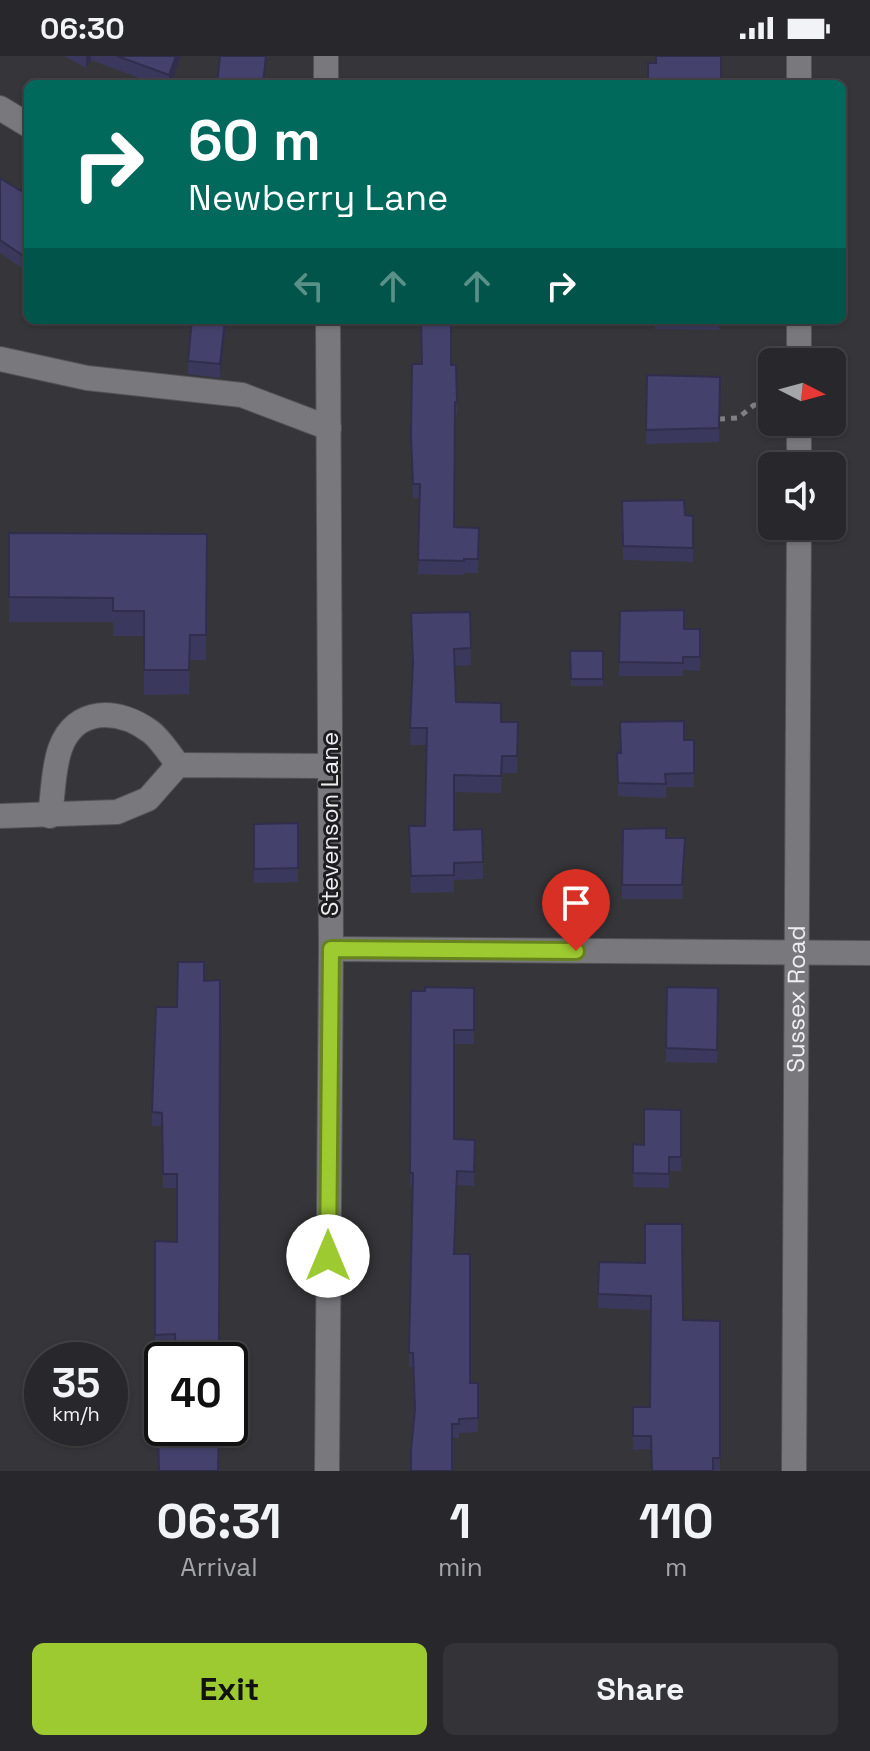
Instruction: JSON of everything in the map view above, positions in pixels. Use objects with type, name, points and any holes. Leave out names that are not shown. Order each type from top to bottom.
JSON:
[{"type":"street","points":[[326,56],[326,80]]},
{"type":"street","points":[[799,56],[799,80]]},
{"type":"street","points":[[0,108],[24,123]]},
{"type":"street","name":"Stevenson Lane","points":[[327,1471],[331,949],[328,324]]},
{"type":"street","points":[[799,324],[799,348]]},
{"type":"street","points":[[0,359],[87,378],[242,395],[329,428]]},
{"type":"street","name":"Sussex Road","points":[[794,1471],[799,540]]},
{"type":"street","points":[[50,816],[59,749],[70,731],[86,716],[107,714],[131,720],[153,734],[178,765]]},
{"type":"street","points":[[0,816],[117,812],[148,799],[178,765],[330,766]]},
{"type":"street","points":[[331,949],[870,953]]},
{"type":"path","points":[[719,419],[738,418],[758,405]]},
{"type":"building","points":[[117,56],[176,56],[169,75]]},
{"type":"building","points":[[220,56],[266,56],[263,80],[217,80]]},
{"type":"building","points":[[656,56],[721,56],[721,80],[648,80],[648,63],[656,63]]},
{"type":"building","points":[[0,178],[24,192],[24,256],[0,240]]},
{"type":"building","points":[[192,324],[225,324],[220,364],[188,361]]},
{"type":"building","points":[[421,324],[451,324],[451,365],[456,365],[457,402],[454,527],[479,528],[478,559],[418,560],[420,484],[413,484],[412,364],[422,364]]},
{"type":"building","points":[[647,375],[720,377],[719,428],[646,430]]},
{"type":"building","points":[[684,500],[685,515],[693,516],[693,548],[623,546],[622,501]]},
{"type":"building","points":[[9,533],[207,534],[206,635],[190,635],[189,670],[144,670],[144,611],[113,611],[113,598],[9,597]]},
{"type":"building","points":[[684,610],[684,629],[700,629],[700,657],[683,657],[683,663],[619,662],[620,611]]},
{"type":"building","points":[[470,612],[471,648],[454,649],[456,702],[501,703],[501,722],[518,722],[517,756],[502,756],[501,776],[454,775],[454,830],[482,829],[483,862],[454,863],[454,875],[411,876],[409,826],[425,826],[427,728],[410,728],[413,662],[411,613]]},
{"type":"building","points":[[570,651],[603,651],[603,679],[571,679]]},
{"type":"building","points":[[684,721],[684,740],[694,740],[694,773],[665,774],[666,784],[618,783],[620,722]]},
{"type":"building","points":[[298,823],[298,868],[254,869],[254,824]]},
{"type":"building","points":[[666,828],[666,838],[685,838],[682,885],[622,885],[623,829]]},
{"type":"building","points":[[571,883],[605,884],[604,915],[570,915]]},
{"type":"building","points":[[178,962],[204,962],[204,981],[220,980],[219,1342],[175,1342],[175,1334],[155,1335],[155,1241],[177,1242],[177,1174],[163,1174],[162,1113],[152,1112],[156,1007],[177,1007]]},
{"type":"building","points":[[425,987],[474,988],[474,1030],[454,1030],[454,1139],[475,1140],[474,1172],[457,1171],[454,1254],[470,1254],[470,1383],[478,1383],[478,1418],[459,1419],[459,1424],[452,1424],[452,1471],[411,1471],[415,1410],[413,1353],[409,1353],[413,1173],[410,1173],[411,991],[425,991]]},
{"type":"building","points":[[667,987],[718,988],[717,1050],[666,1048]]},
{"type":"building","points":[[644,1109],[681,1110],[681,1157],[669,1157],[669,1174],[633,1173],[633,1144],[644,1145]]},
{"type":"building","points":[[645,1224],[682,1224],[683,1320],[720,1321],[720,1458],[713,1458],[713,1471],[652,1471],[651,1436],[633,1436],[633,1407],[650,1407],[651,1296],[598,1294],[599,1262],[645,1263]]},
{"type":"building","points":[[158,1446],[219,1446],[218,1471],[159,1471]]},
{"type":"route","points":[[328,1256],[331,949],[576,951]]}]
